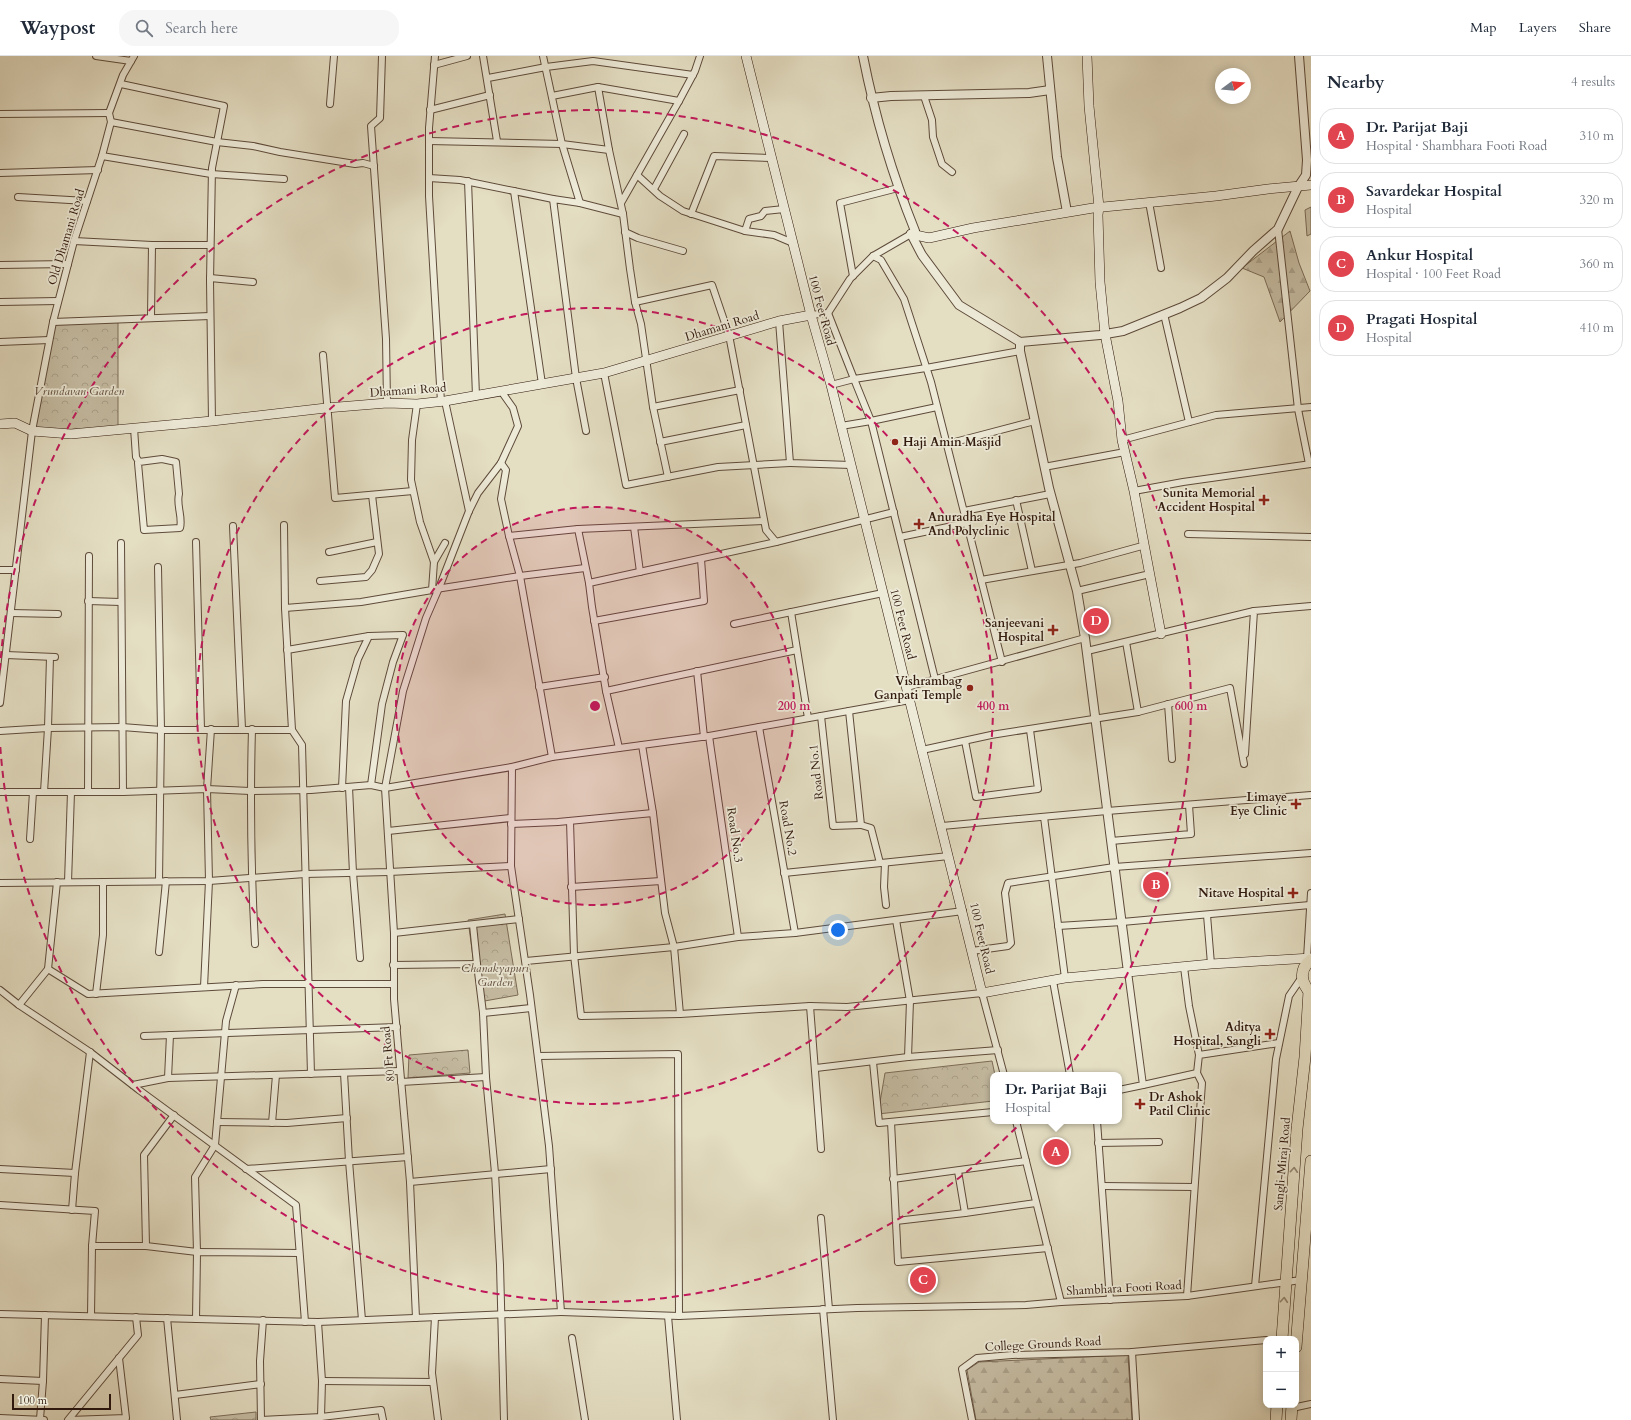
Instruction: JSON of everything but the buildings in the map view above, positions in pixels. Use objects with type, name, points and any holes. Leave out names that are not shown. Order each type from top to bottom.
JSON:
[{"type":"highway","points":[[1310,959],[1305,965],[1302,977],[1303,984],[1310,992]]},
{"type":"highway","name":"Sangli-Miraj Road","points":[[1281,1336],[1297,1130],[1310,992]]},
{"type":"highway","points":[[1297,1336],[1305,1272],[1311,1161]]},
{"type":"highway","points":[[1276,1420],[1277,1408]]},
{"type":"highway","points":[[1291,1420],[1292,1408]]},
{"type":"main road","name":"100 Feet Road","points":[[746,56],[811,315],[831,385],[942,826],[982,993],[1065,978],[1211,964],[1310,959]]},
{"type":"main road","points":[[1086,56],[1089,106],[1099,208],[1100,282],[1105,334],[1118,401],[1122,440],[1134,491],[1161,634]]},
{"type":"main road","points":[[911,234],[929,238],[973,228],[1067,212],[1268,189],[1311,186]]},
{"type":"main road","name":"Dhamani Road","points":[[0,424],[15,423],[32,431],[71,434],[212,422],[326,408],[387,403],[417,404],[443,401],[604,373],[646,362],[729,335],[779,321],[811,315]]},
{"type":"street","points":[[0,114],[109,112],[121,84],[123,75],[133,58],[96,56]]},
{"type":"street","points":[[330,104],[334,56]]},
{"type":"street","points":[[382,56],[380,118],[371,126],[386,339],[387,403]]},
{"type":"street","points":[[435,56],[428,141],[443,401],[469,511]]},
{"type":"street","points":[[434,65],[467,56]]},
{"type":"street","points":[[483,56],[488,78],[497,141]]},
{"type":"street","points":[[544,56],[562,144],[580,203]]},
{"type":"street","points":[[621,203],[693,75],[700,56]]},
{"type":"street","points":[[811,315],[828,313],[854,276],[873,256],[915,231],[898,188],[871,98],[863,56]]},
{"type":"street","points":[[1047,56],[1057,157],[1067,212]]},
{"type":"street","points":[[911,234],[922,255],[959,305],[1020,342],[1124,331],[1201,298],[1227,278],[1253,251],[1278,229],[1298,186],[1306,175],[1307,160],[1299,56]]},
{"type":"street","points":[[488,78],[546,67],[593,61],[693,75]]},
{"type":"street","points":[[121,84],[224,106],[211,174],[210,316],[212,422]]},
{"type":"street","points":[[552,96],[598,87],[679,101]]},
{"type":"street","points":[[598,87],[609,150],[623,214],[635,302],[641,324],[653,407],[668,477]]},
{"type":"street","points":[[871,98],[891,96],[1029,93],[1050,90]]},
{"type":"street","points":[[430,110],[490,95]]},
{"type":"street","points":[[924,96],[932,120],[933,137],[942,164],[952,172]]},
{"type":"street","name":"Old Dhamani Road","points":[[0,702],[32,431],[58,301],[74,241],[102,156],[111,122],[109,112]]},
{"type":"street","points":[[111,122],[217,142],[253,146],[280,152],[374,166]]},
{"type":"street","points":[[654,189],[684,134]]},
{"type":"street","points":[[428,141],[497,141],[562,144],[609,150]]},
{"type":"street","points":[[102,156],[211,174],[284,179]]},
{"type":"street","points":[[692,214],[714,156],[772,158]]},
{"type":"street","points":[[0,173],[98,170]]},
{"type":"street","points":[[637,175],[660,196],[683,211],[745,231],[774,235],[793,244]]},
{"type":"street","points":[[429,178],[468,181],[553,199],[580,203],[623,214]]},
{"type":"street","points":[[468,181],[476,396]]},
{"type":"street","points":[[854,276],[840,203],[898,188]]},
{"type":"street","points":[[514,191],[542,384]]},
{"type":"street","points":[[18,197],[87,201]]},
{"type":"street","points":[[553,199],[576,378],[586,431]]},
{"type":"street","points":[[1149,202],[1162,268]]},
{"type":"street","points":[[745,231],[749,219],[761,216],[765,211],[784,209]]},
{"type":"street","points":[[1134,491],[1183,482],[1310,464],[1298,409],[1278,229]]},
{"type":"street","points":[[625,232],[638,238],[683,250]]},
{"type":"street","points":[[74,241],[152,245],[210,245]]},
{"type":"street","points":[[151,317],[152,245]]},
{"type":"street","points":[[873,256],[881,260],[904,299],[926,368],[947,444],[1002,662]]},
{"type":"street","points":[[0,265],[68,264]]},
{"type":"street","points":[[210,278],[253,282]]},
{"type":"street","points":[[635,302],[712,285],[729,335],[766,530],[776,542]]},
{"type":"street","points":[[0,302],[58,301]]},
{"type":"street","points":[[828,313],[871,421],[935,679]]},
{"type":"street","points":[[1164,314],[1189,422]]},
{"type":"street","points":[[53,322],[151,317],[210,316]]},
{"type":"street","points":[[779,321],[790,462]]},
{"type":"street","points":[[0,342],[49,340]]},
{"type":"street","points":[[1020,342],[1020,351],[1044,467],[1077,591],[1085,638],[1143,1085]]},
{"type":"street","points":[[831,385],[854,379],[1020,351]]},
{"type":"street","points":[[323,355],[326,408],[335,498],[413,491]]},
{"type":"street","points":[[604,373],[626,485],[718,467],[790,462],[851,465]]},
{"type":"street","points":[[653,407],[740,390]]},
{"type":"street","name":"80 Ft Road","points":[[416,1318],[410,1182],[396,1027],[393,965],[394,933],[389,872],[385,788],[403,691],[426,618],[469,511],[478,493],[501,463],[518,426],[513,408],[501,391]]},
{"type":"street","points":[[417,404],[412,440],[411,480],[420,522],[434,562],[432,590]]},
{"type":"street","points":[[841,426],[937,407]]},
{"type":"street","points":[[1122,440],[1216,415],[1311,407]]},
{"type":"street","points":[[947,444],[1035,421]]},
{"type":"street","points":[[660,442],[746,425]]},
{"type":"street","points":[[134,428],[136,457],[138,462],[162,458],[176,462],[181,523],[180,528],[144,530],[138,463]]},
{"type":"street","points":[[1044,467],[1125,452]]},
{"type":"street","points":[[501,463],[506,470],[502,499],[509,536],[520,576],[552,757]]},
{"type":"street","points":[[964,511],[1050,494]]},
{"type":"street","points":[[320,581],[366,577],[372,570],[379,554],[372,495]]},
{"type":"street","points":[[1016,500],[1032,571]]},
{"type":"street","points":[[589,583],[776,542],[894,512]]},
{"type":"street","points":[[509,536],[578,529],[764,521]]},
{"type":"street","points":[[900,537],[967,523]]},
{"type":"street","points":[[284,525],[285,608],[292,730],[302,745],[310,1074]]},
{"type":"street","points":[[233,526],[242,729]]},
{"type":"street","points":[[634,527],[640,572]]},
{"type":"street","points":[[578,529],[589,583],[606,691],[619,748]]},
{"type":"street","points":[[1188,534],[1311,537]]},
{"type":"street","points":[[196,542],[201,729]]},
{"type":"street","points":[[329,552],[377,542]]},
{"type":"street","points":[[121,543],[123,792]]},
{"type":"street","points":[[434,562],[445,543]]},
{"type":"street","points":[[982,580],[1080,563],[1142,546]]},
{"type":"street","points":[[88,792],[89,556]]},
{"type":"street","points":[[594,621],[704,601],[701,559]]},
{"type":"street","points":[[158,567],[161,730],[159,881]]},
{"type":"street","points":[[285,608],[361,602],[439,588],[585,568]]},
{"type":"street","points":[[0,570],[16,570]]},
{"type":"street","points":[[1077,591],[1150,574]]},
{"type":"street","points":[[734,624],[883,593]]},
{"type":"street","points":[[88,601],[121,602]]},
{"type":"street","points":[[1087,651],[1254,612],[1311,606]]},
{"type":"street","points":[[791,612],[808,718]]},
{"type":"street","points":[[922,750],[965,741],[1138,712],[1230,688],[1244,764],[1254,612]]},
{"type":"street","points":[[10,613],[58,614]]},
{"type":"street","points":[[287,650],[369,636],[403,635],[393,662],[382,704],[371,785]]},
{"type":"street","points":[[342,788],[346,701],[358,659],[369,636]]},
{"type":"street","points":[[907,687],[1085,638]]},
{"type":"street","points":[[1126,642],[1138,712]]},
{"type":"street","points":[[606,691],[797,650]]},
{"type":"street","points":[[6,655],[52,657],[44,792]]},
{"type":"street","name":"Road No.3","points":[[697,672],[738,937]]},
{"type":"street","points":[[539,687],[605,677]]},
{"type":"street","points":[[0,792],[123,792],[207,789],[250,791],[302,790],[371,785],[385,788],[512,766],[552,757],[706,736],[910,700]]},
{"type":"street","points":[[1168,704],[1172,759]]},
{"type":"street","points":[[849,711],[861,825],[871,828],[883,863],[886,905]]},
{"type":"street","name":"Road No.1","points":[[821,716],[833,826],[861,825]]},
{"type":"street","points":[[0,731],[48,728],[122,727],[161,730],[292,730]]},
{"type":"street","name":"Road No.2","points":[[759,727],[795,933]]},
{"type":"street","points":[[204,987],[209,881],[207,789],[211,729]]},
{"type":"street","points":[[252,729],[250,791],[251,877],[255,944]]},
{"type":"street","points":[[965,741],[976,797],[1038,789],[1030,730]]},
{"type":"street","points":[[642,745],[653,813],[665,913],[674,947],[680,1014]]},
{"type":"street","points":[[512,766],[510,821],[511,866],[526,961],[551,1170],[561,1312]]},
{"type":"street","points":[[349,787],[353,873],[360,958]]},
{"type":"street","points":[[30,839],[32,792]]},
{"type":"street","points":[[68,882],[71,792]]},
{"type":"street","points":[[942,826],[1311,795]]},
{"type":"street","points":[[1111,841],[1191,834],[1189,805]]},
{"type":"street","points":[[388,831],[510,821],[570,821],[653,813]]},
{"type":"street","points":[[1044,817],[1065,978]]},
{"type":"street","points":[[570,821],[574,955],[581,1016],[680,1014],[810,1006],[848,1007],[982,993],[1003,1072]]},
{"type":"street","points":[[972,951],[1008,946],[1011,944],[1005,893],[1008,883],[1114,867],[1311,853]]},
{"type":"street","points":[[784,873],[949,856]]},
{"type":"street","points":[[0,883],[209,881],[305,874],[389,872],[511,866]]},
{"type":"street","points":[[159,952],[166,881]]},
{"type":"street","points":[[571,887],[661,881]]},
{"type":"street","points":[[19,1005],[48,969],[57,882]]},
{"type":"street","points":[[96,994],[103,935],[103,882]]},
{"type":"street","points":[[1310,959],[1311,892]]},
{"type":"street","points":[[1058,926],[1122,922],[1310,905]]},
{"type":"street","points":[[526,961],[574,955],[674,947],[738,937],[795,933],[963,911]]},
{"type":"street","points":[[1207,914],[1211,964]]},
{"type":"street","points":[[394,933],[519,919]]},
{"type":"street","points":[[896,920],[910,1001],[908,1057]]},
{"type":"street","points":[[473,925],[483,1012],[486,1077],[495,1174],[500,1265],[500,1314],[504,1420]]},
{"type":"street","points":[[393,965],[477,964]]},
{"type":"street","points":[[1184,967],[1189,1006],[1200,1055],[1197,1073],[1202,1083],[1186,1296]]},
{"type":"street","points":[[48,969],[88,994],[236,985],[394,984]]},
{"type":"street","points":[[1255,1286],[1266,1152],[1276,1059],[1289,996],[1302,977]]},
{"type":"street","points":[[1053,981],[1069,1072]]},
{"type":"street","points":[[196,1319],[197,1252],[195,1178],[215,1145],[226,1021],[236,985]]},
{"type":"street","points":[[0,990],[19,1005],[90,1052],[296,1205],[305,1322]]},
{"type":"street","points":[[810,1006],[822,1149]]},
{"type":"street","points":[[483,1012],[531,1008]]},
{"type":"street","points":[[144,1036],[396,1027]]},
{"type":"street","points":[[168,1078],[170,1035]]},
{"type":"street","points":[[1200,1055],[1279,1043]]},
{"type":"street","points":[[816,1068],[908,1057],[998,1050]]},
{"type":"street","points":[[72,1210],[74,1173],[90,1052]]},
{"type":"street","points":[[538,1056],[678,1054],[679,1316]]},
{"type":"street","points":[[873,1062],[879,1124],[990,1112]]},
{"type":"street","points":[[133,1085],[168,1078],[276,1076],[400,1071]]},
{"type":"street","points":[[344,1073],[349,1161],[362,1320]]},
{"type":"street","points":[[1122,1089],[1197,1073]]},
{"type":"street","points":[[272,1123],[276,1076]]},
{"type":"street","points":[[401,1082],[486,1077]]},
{"type":"street","points":[[146,1246],[144,1155],[174,1115]]},
{"type":"street","points":[[217,1122],[272,1123],[347,1118]]},
{"type":"street","points":[[891,1122],[898,1262],[1048,1248]]},
{"type":"street","name":"Shambhara Footi Road","points":[[1017,1124],[1061,1302],[1186,1296],[1286,1282],[1305,1272]]},
{"type":"street","points":[[1097,1124],[1110,1300]]},
{"type":"street","points":[[1098,1143],[1159,1142]]},
{"type":"street","points":[[246,1169],[408,1157]]},
{"type":"street","points":[[893,1179],[1026,1161]]},
{"type":"street","points":[[0,1169],[74,1173]]},
{"type":"street","points":[[410,1182],[551,1170]]},
{"type":"street","points":[[958,1171],[965,1213]]},
{"type":"street","points":[[1102,1186],[1194,1187]]},
{"type":"street","points":[[896,1222],[1036,1203]]},
{"type":"street","points":[[0,1205],[95,1211],[92,1246],[91,1316]]},
{"type":"street","points":[[822,1218],[833,1420]]},
{"type":"street","points":[[92,1246],[146,1246],[197,1252],[299,1253]]},
{"type":"street","points":[[0,1314],[318,1322],[561,1312],[679,1316],[826,1309],[1026,1305],[1061,1302]]},
{"type":"street","points":[[0,1418],[42,1420],[45,1315]]},
{"type":"street","points":[[668,1316],[677,1420]]},
{"type":"street","points":[[68,1420],[138,1335],[136,1317]]},
{"type":"street","points":[[435,1317],[432,1373],[438,1420]]},
{"type":"street","points":[[167,1318],[177,1420]]},
{"type":"street","points":[[263,1320],[261,1420],[321,1417],[381,1410],[383,1420]]},
{"type":"street","points":[[318,1322],[322,1381],[321,1417]]},
{"type":"street","points":[[572,1338],[586,1420]]},
{"type":"street","points":[[1136,1420],[1132,1352],[1263,1340]]},
{"type":"street","name":"College Grounds Road","points":[[972,1420],[962,1369],[977,1358],[1012,1355],[1132,1352]]},
{"type":"street","points":[[68,1420],[126,1418],[119,1358]]},
{"type":"street","points":[[0,1379],[43,1380]]},
{"type":"street","points":[[322,1381],[433,1382]]},
{"type":"street","points":[[175,1395],[261,1384]]},
{"type":"street","points":[[1299,1405],[1311,1404]]},
{"type":"green space","points":[[1311,207],[1311,234],[1307,236],[1305,210]]},
{"type":"green space","points":[[1290,231],[1299,263],[1310,291],[1280,322],[1264,277],[1242,268]]},
{"type":"green space","name":"Vrundavan Garden","points":[[118,319],[118,430],[32,431],[53,322]]},
{"type":"green space","name":"Chanakyapuri Garden","points":[[505,914],[518,995],[479,1002],[468,920]]},
{"type":"green space","points":[[468,1050],[470,1073],[408,1078],[409,1055]]},
{"type":"green space","points":[[992,1061],[994,1072],[990,1072],[990,1101],[878,1114],[885,1073]]},
{"type":"green space","points":[[1128,1355],[1132,1420],[976,1420],[967,1370],[979,1362]]},
{"type":"green space","points":[[256,1412],[256,1420],[211,1420],[210,1417]]},
{"type":"place","name":"Haji Amin Masjid","points":[[895,442]]},
{"type":"place","name":"Sunita Memorial Accident Hospital","points":[[1264,500]]},
{"type":"place","name":"Anuradha Eye Hospital And Polyclinic","points":[[919,524]]},
{"type":"place","name":"Pragati Hospital","points":[[1096,621]]},
{"type":"place","name":"Sanjeevani Hospital","points":[[1053,630]]},
{"type":"place","name":"Vishrambag Ganpati Temple","points":[[970,688]]},
{"type":"place","name":"Limaye Eye Clinic","points":[[1296,804]]},
{"type":"place","name":"Savardekar Hospital","points":[[1156,885]]},
{"type":"place","name":"Nitave Hospital","points":[[1293,893]]},
{"type":"place","name":"Aditya Hospital, Sangli","points":[[1270,1034]]},
{"type":"place","name":"Dr Ashok Patil Clinic","points":[[1140,1104]]},
{"type":"place","name":"Dr. Parijat Baji","points":[[1056,1152]]},
{"type":"place","name":"Ankur Hospital","points":[[923,1280]]}]
